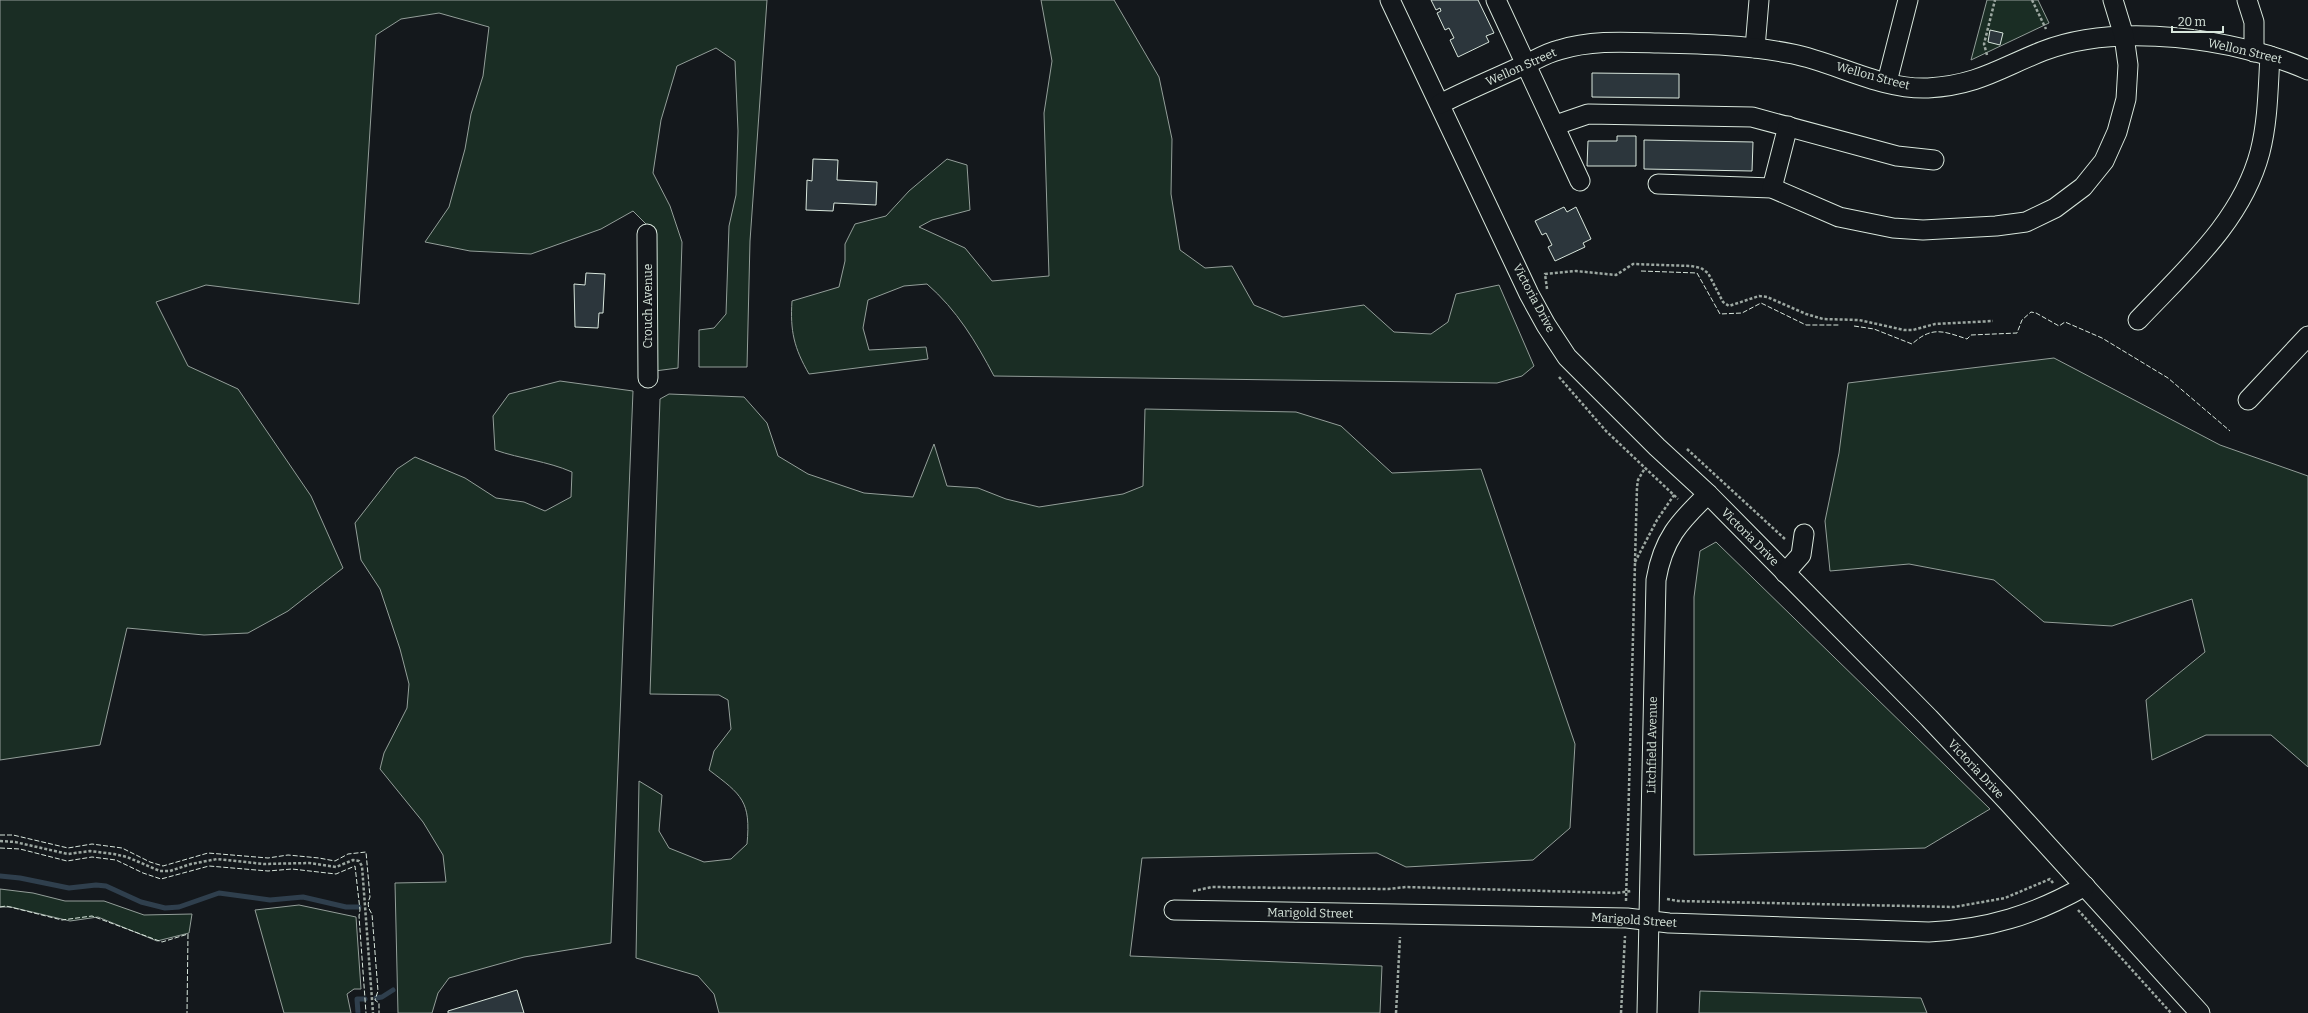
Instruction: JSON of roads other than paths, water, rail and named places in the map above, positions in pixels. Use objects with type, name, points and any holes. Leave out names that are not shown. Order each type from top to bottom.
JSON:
[{"type":"street","name":"Victoria Drive","points":[[1390,0],[1529,294],[1546,325],[1563,350],[1586,377],[1657,447],[1708,494],[1929,718],[2085,886],[2200,1013]]},
{"type":"street","points":[[1496,0],[1556,125],[1580,181]]},
{"type":"street","points":[[1755,48],[1759,0]]},
{"type":"street","points":[[1887,82],[1908,0]]},
{"type":"street","points":[[1658,184],[1772,188],[1839,217],[1892,228],[1923,230],[1996,226],[2026,222],[2055,208],[2083,187],[2104,161],[2117,132],[2126,99],[2128,65],[2124,36],[2113,0]]},
{"type":"street","points":[[2138,320],[2213,240],[2232,214],[2247,185],[2260,153],[2268,109],[2262,54],[2247,0]]},
{"type":"street","name":"Wellon Street","points":[[1440,104],[1557,50],[1589,43],[1698,44],[1755,48],[1794,54],[1908,87],[1926,88],[1970,83],[2043,51],[2068,43],[2095,38],[2124,36],[2174,38],[2224,44],[2262,54],[2308,70]]},
{"type":"street","points":[[1556,125],[1588,114],[1752,117],[1897,156],[1934,160]]},
{"type":"street","points":[[1772,188],[1788,126]]},
{"type":"street","name":"Crouch Avenue","points":[[647,234],[648,378]]},
{"type":"street","points":[[2248,400],[2308,336]]},
{"type":"street","name":"Litchfield Avenue","points":[[1647,1013],[1656,580],[1662,553],[1680,521],[1708,494]]},
{"type":"street","points":[[1785,573],[1801,554],[1804,534]]},
{"type":"street","name":"Marigold Street","points":[[1174,910],[1573,917],[1669,923],[1929,932],[1963,931],[2018,918],[2046,907],[2085,886]]},
{"type":"waterway","points":[[0,876],[20,878],[69,888],[96,885],[106,886],[141,902],[165,908],[179,907],[219,893],[270,900],[303,897],[346,907],[359,907]]},
{"type":"waterway","points":[[376,998],[382,997],[393,990]]},
{"type":"waterway","points":[[358,1013],[357,999],[365,999]]}]
